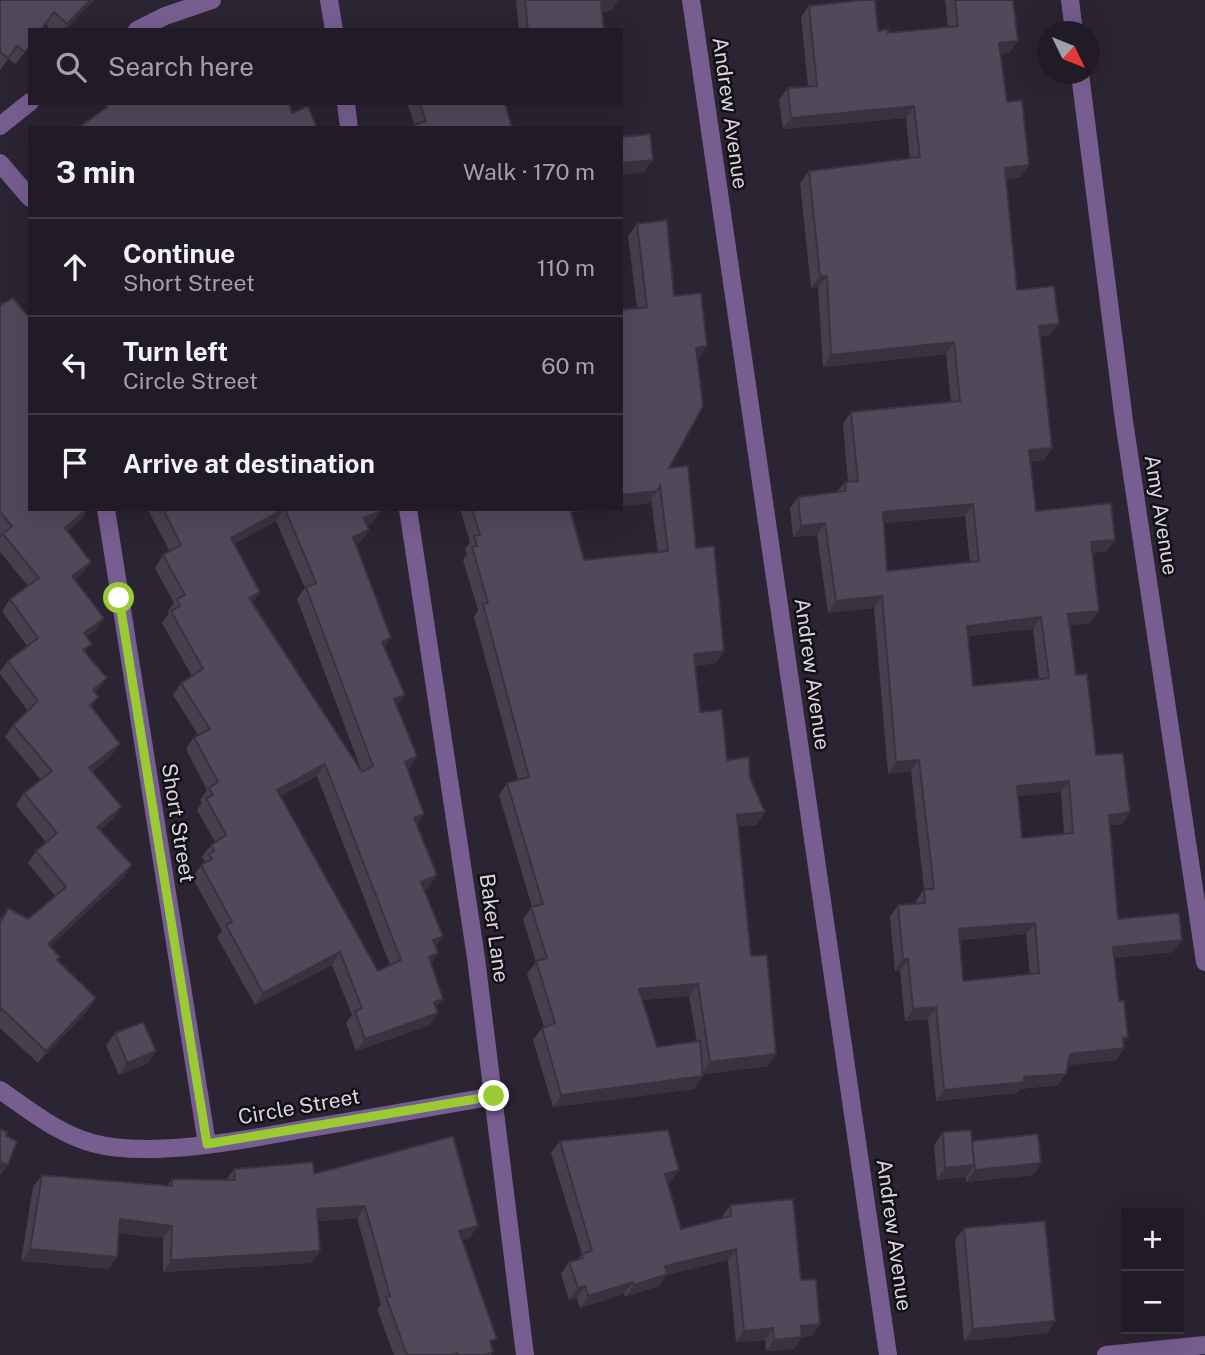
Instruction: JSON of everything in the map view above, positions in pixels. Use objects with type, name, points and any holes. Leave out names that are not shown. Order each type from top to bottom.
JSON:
[{"type":"street","points":[[141,28],[165,16],[212,0]]},
{"type":"street","points":[[329,0],[334,28]]},
{"type":"street","name":"Andrew Avenue","points":[[691,0],[888,1355]]},
{"type":"street","points":[[1070,0],[1073,21]]},
{"type":"street","name":"Amy Avenue","points":[[1081,84],[1124,421],[1205,962]]},
{"type":"street","points":[[0,126],[28,104]]},
{"type":"street","points":[[346,105],[349,126]]},
{"type":"street","points":[[0,163],[28,196]]},
{"type":"street","name":"Short Street","points":[[106,511],[207,1144]]},
{"type":"street","name":"Baker Lane","points":[[408,511],[476,958],[525,1355]]},
{"type":"street","name":"Circle Street","points":[[0,1090],[56,1129],[93,1143],[128,1147],[207,1144],[494,1096]]},
{"type":"street","points":[[1106,1355],[1205,1345]]},
{"type":"building","points":[[0,0],[90,0],[67,24],[54,12],[42,28],[28,28],[28,48],[25,52],[17,46],[8,58],[0,52]]},
{"type":"building","points":[[525,0],[617,0],[601,2],[604,28],[528,28]]},
{"type":"building","points":[[875,0],[878,31],[888,29],[888,33],[958,26],[955,0],[1013,0],[1018,41],[999,43],[1007,102],[1022,100],[1029,165],[1005,168],[1017,290],[1054,286],[1059,324],[1039,326],[1052,448],[1029,450],[1036,511],[1111,503],[1115,540],[1091,542],[1099,611],[1068,614],[1076,675],[1087,674],[1096,755],[1123,753],[1130,812],[1109,815],[1118,919],[1179,913],[1182,940],[1113,947],[1119,1001],[1124,1001],[1128,1037],[1123,1038],[1124,1048],[1070,1054],[1066,1074],[1024,1077],[1025,1082],[944,1090],[936,1007],[913,1009],[908,959],[903,959],[898,905],[925,903],[924,889],[934,889],[919,760],[896,762],[882,596],[836,601],[825,523],[801,526],[798,497],[846,491],[845,482],[858,481],[851,412],[960,401],[954,342],[831,355],[827,276],[820,276],[809,171],[920,157],[914,106],[791,118],[788,88],[817,86],[809,6]],"holes":[[[973,504],[979,561],[887,571],[883,512]],[[1041,617],[1049,678],[973,686],[967,626]],[[1069,781],[1073,833],[1022,838],[1017,786]],[[1035,923],[1039,973],[963,981],[959,929]]]},
{"type":"building","points":[[106,105],[290,105],[292,113],[308,106],[316,126],[81,126],[107,107]]},
{"type":"building","points":[[421,105],[506,105],[511,126],[414,126],[426,121]]},
{"type":"building","points":[[650,134],[653,160],[623,163],[623,137]]},
{"type":"building","points":[[667,220],[674,296],[701,293],[707,346],[696,348],[703,406],[669,468],[688,466],[696,548],[714,546],[724,651],[694,654],[700,712],[722,710],[727,760],[749,757],[750,778],[765,812],[737,815],[751,956],[767,955],[776,1054],[710,1062],[698,984],[639,989],[657,1047],[700,1041],[703,1076],[561,1095],[542,1028],[555,1023],[536,961],[547,958],[531,907],[543,904],[507,783],[529,777],[483,604],[488,603],[472,547],[477,546],[474,536],[480,535],[473,511],[571,511],[584,560],[668,551],[660,486],[657,491],[623,495],[623,310],[647,307],[637,224]]},
{"type":"building","points":[[13,298],[28,316],[28,511],[85,511],[65,528],[91,562],[72,576],[104,618],[84,633],[92,644],[83,650],[107,678],[93,690],[99,697],[90,705],[120,744],[89,768],[122,807],[97,827],[132,865],[48,944],[60,957],[57,960],[96,998],[46,1051],[2,1009],[0,1011],[0,918],[2,920],[8,908],[28,919],[66,887],[36,851],[57,833],[24,793],[52,771],[13,725],[38,701],[8,661],[38,638],[10,599],[39,578],[3,534],[12,526],[0,512],[0,305]]},
{"type":"building","points":[[164,511],[280,511],[231,538],[260,592],[249,598],[362,772],[373,766],[306,587],[316,583],[286,511],[381,511],[364,518],[369,530],[353,537],[391,638],[382,642],[405,695],[394,699],[417,756],[405,762],[424,814],[414,818],[437,875],[421,882],[443,936],[433,940],[438,953],[429,957],[443,999],[434,1002],[438,1013],[365,1039],[355,1011],[362,1008],[340,952],[263,993],[226,925],[232,922],[201,865],[212,859],[209,854],[214,851],[211,845],[226,835],[206,798],[213,795],[209,788],[218,782],[194,737],[210,729],[181,683],[203,669],[171,611],[180,606],[177,599],[185,595],[163,555],[181,545]],"holes":[[[325,764],[401,960],[378,971],[277,790]]]},
{"type":"building","points":[[143,1022],[156,1051],[127,1063],[115,1033]]},
{"type":"building","points":[[0,1129],[7,1132],[6,1136],[17,1141],[8,1165],[0,1162]]},
{"type":"building","points":[[668,1130],[679,1170],[665,1174],[681,1229],[731,1216],[730,1205],[793,1199],[801,1280],[816,1279],[820,1324],[801,1326],[802,1337],[774,1340],[773,1328],[744,1331],[736,1249],[665,1266],[667,1274],[634,1285],[633,1282],[588,1296],[585,1286],[578,1288],[569,1262],[583,1258],[582,1254],[592,1251],[560,1141]]},
{"type":"building","points":[[971,1130],[974,1165],[945,1168],[943,1132]]},
{"type":"building","points":[[1038,1134],[1041,1163],[975,1170],[972,1141]]},
{"type":"building","points":[[453,1136],[478,1226],[459,1231],[497,1339],[490,1341],[493,1352],[485,1355],[407,1355],[386,1297],[390,1296],[365,1206],[317,1209],[320,1251],[171,1260],[172,1226],[120,1219],[117,1257],[30,1249],[42,1175],[172,1186],[172,1179],[235,1180],[234,1169],[313,1162],[314,1174]]},
{"type":"building","points":[[1045,1221],[1055,1321],[973,1329],[964,1228]]},
{"type":"route","points":[[119,598],[207,1144],[494,1096]]}]
